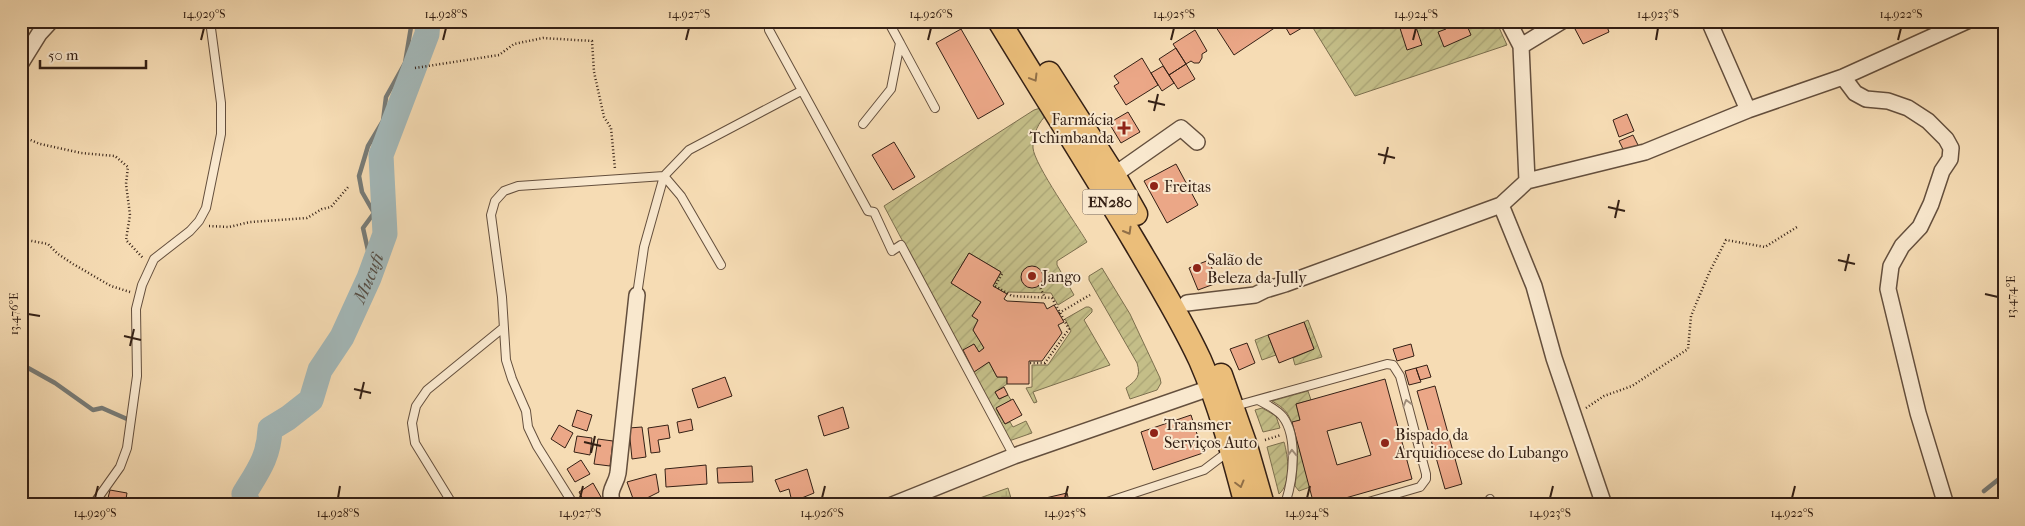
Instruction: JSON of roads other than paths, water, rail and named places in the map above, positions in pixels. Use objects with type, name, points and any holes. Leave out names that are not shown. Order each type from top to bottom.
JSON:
[{"type":"main road","name":"EN280","points":[[1000,21],[1109,198],[1171,304],[1200,362],[1210,388],[1231,450],[1246,505]]},
{"type":"main road","name":"EN280","points":[[1016,21],[1114,175],[1212,350],[1246,446],[1262,505]]},
{"type":"street","points":[[21,63],[39,34],[51,21]]},
{"type":"street","points":[[1508,21],[1521,46],[1527,182]]},
{"type":"street","points":[[1521,46],[1562,21]]},
{"type":"street","points":[[1709,21],[1748,110]]},
{"type":"street","points":[[1187,303],[1255,295],[1500,205],[1527,182],[1645,152],[1748,110],[1843,77],[1967,21]]},
{"type":"street","points":[[1843,77],[1855,92],[1866,99],[1888,101],[1908,108],[1922,117],[1946,139],[1951,148],[1950,159],[1942,171],[1931,204],[1920,227],[1902,246],[1891,266],[1888,289],[1918,413],[1946,505]]},
{"type":"street","points":[[1114,175],[1181,128],[1197,142]]},
{"type":"street","points":[[1500,205],[1534,286],[1554,358],[1604,505]]},
{"type":"street","points":[[613,505],[610,494],[611,488],[617,481],[637,295]]},
{"type":"street","points":[[892,505],[1014,456],[1210,388]]},
{"type":"lane","points":[[93,505],[120,467],[127,448],[137,376],[136,310],[142,285],[154,259],[190,230],[199,221],[206,208],[221,134],[221,103],[210,21]]},
{"type":"lane","points":[[768,21],[769,30],[868,211],[874,212],[892,251],[901,245],[1014,456]]},
{"type":"lane","points":[[888,21],[935,108]]},
{"type":"lane","points":[[863,124],[891,89],[900,42]]},
{"type":"lane","points":[[637,295],[644,247],[664,176],[688,150],[801,90]]},
{"type":"lane","points":[[574,505],[537,446],[528,426],[526,411],[506,360],[502,297],[492,215],[495,201],[504,191],[518,186],[664,176]]},
{"type":"lane","points":[[664,176],[681,196],[721,265]]},
{"type":"lane","points":[[453,505],[415,443],[412,423],[416,406],[427,390],[503,328]]},
{"type":"lane","points":[[1233,407],[1387,364],[1397,370],[1426,479],[1420,487],[1358,505]]},
{"type":"lane","points":[[1258,400],[1277,410],[1284,418],[1288,428],[1293,456],[1286,501]]},
{"type":"lane","points":[[1098,505],[1204,470],[1231,450]]},
{"type":"lane","points":[[1271,505],[1286,501],[1296,505]]},
{"type":"waterway","points":[[372,268],[363,228],[374,213],[362,192],[359,176],[368,146],[383,121],[386,97],[405,63],[412,21]]},
{"type":"waterway","name":"Mucufi","points":[[249,505],[244,494],[265,456],[270,429],[311,400],[320,370],[342,337],[369,278],[385,234],[381,155],[427,34],[428,21]]},
{"type":"waterway","points":[[21,364],[55,383],[93,410],[102,408],[127,419]]},
{"type":"waterway","points":[[1984,491],[2004,475]]},
{"type":"railway","points":[[21,35],[32,21]]},
{"type":"place","name":"Farmácia Tchimbanda","points":[[1124,128]]},
{"type":"place","name":"Freitas","points":[[1154,186]]},
{"type":"place","name":"Salão de Beleza da Jully","points":[[1197,268]]},
{"type":"place","name":"Jango","points":[[1032,276]]},
{"type":"place","name":"Transmer Serviços Auto","points":[[1154,433]]},
{"type":"place","name":"Bispado da Arquidiocese do Lubango","points":[[1385,443]]}]
